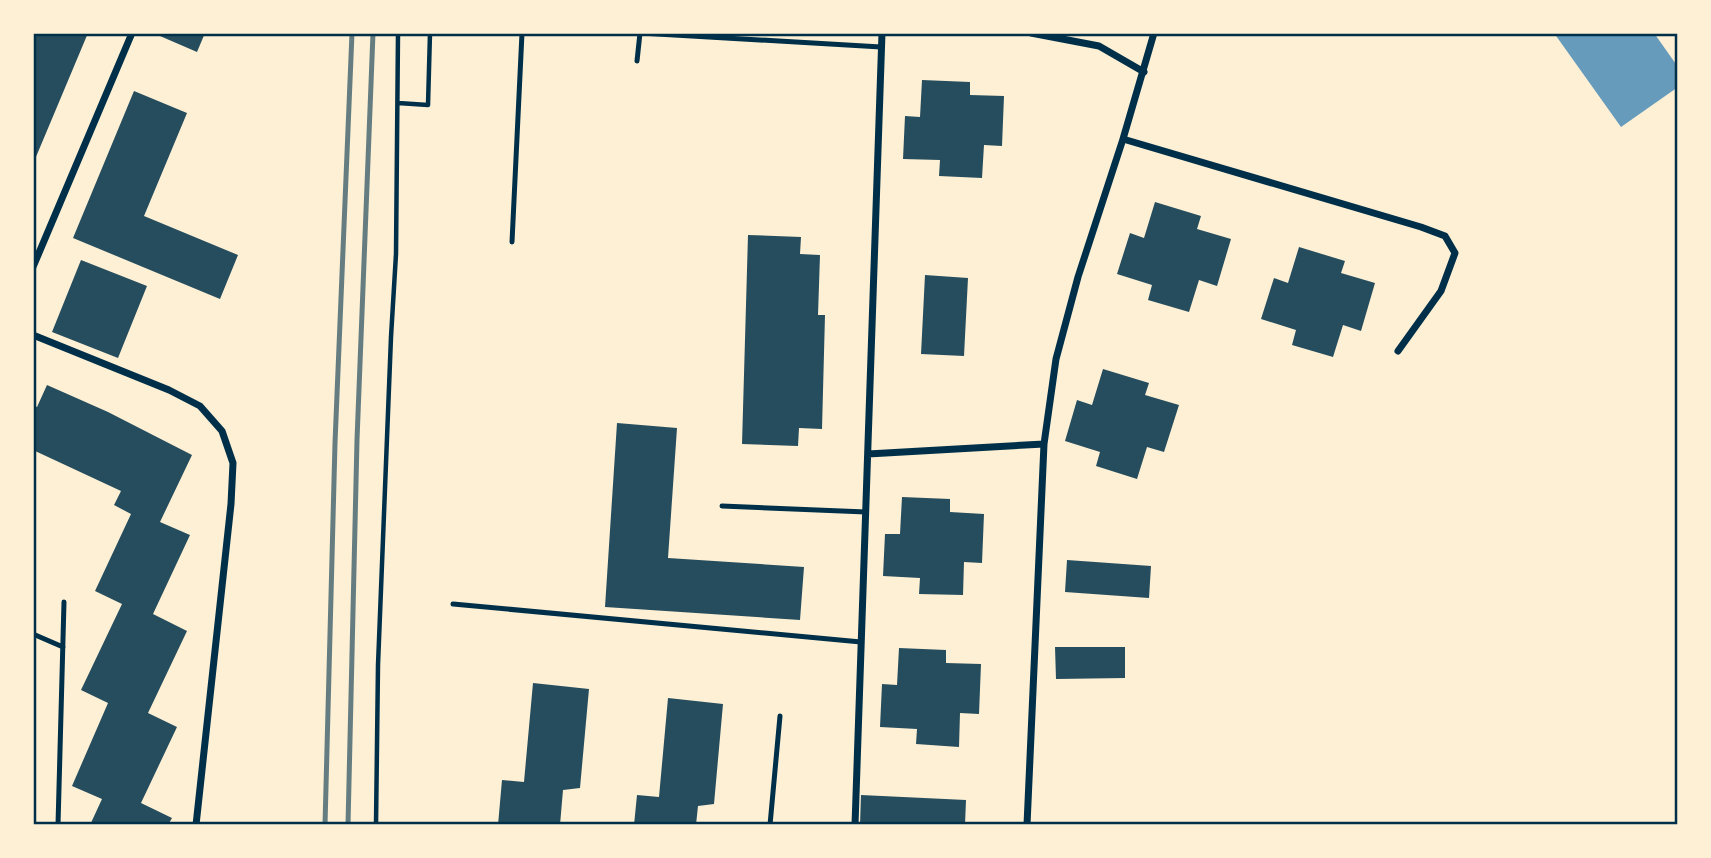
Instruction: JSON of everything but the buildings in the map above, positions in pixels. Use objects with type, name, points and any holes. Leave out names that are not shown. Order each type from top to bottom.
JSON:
[{"type":"street","points":[[33,267],[132,33]]},
{"type":"street","points":[[855,825],[882,33]]},
{"type":"street","points":[[1031,33],[1099,46],[1144,72]]},
{"type":"street","points":[[1027,825],[1044,444],[1055,359],[1154,33]]},
{"type":"street","points":[[1123,139],[1445,236],[1455,253],[1441,291],[1398,351]]},
{"type":"street","points":[[33,335],[169,390],[200,406],[222,431],[233,463],[231,504],[196,825]]},
{"type":"street","points":[[868,454],[1044,444]]},
{"type":"lane","points":[[512,242],[522,33]]},
{"type":"lane","points":[[636,61],[640,33],[881,47]]},
{"type":"lane","points":[[722,506],[866,512]]},
{"type":"lane","points":[[58,825],[64,602]]},
{"type":"lane","points":[[453,604],[861,642]]},
{"type":"lane","points":[[33,634],[63,647]]},
{"type":"lane","points":[[770,825],[780,716]]},
{"type":"path","points":[[376,825],[378,665],[396,254],[398,33]]},
{"type":"path","points":[[398,103],[428,105],[430,33]]},
{"type":"water","points":[[1554,33],[1654,33],[1678,67],[1678,87],[1621,127]]},
{"type":"railway","points":[[325,825],[335,443],[352,33]]},
{"type":"railway","points":[[348,825],[357,440],[373,33]]}]
